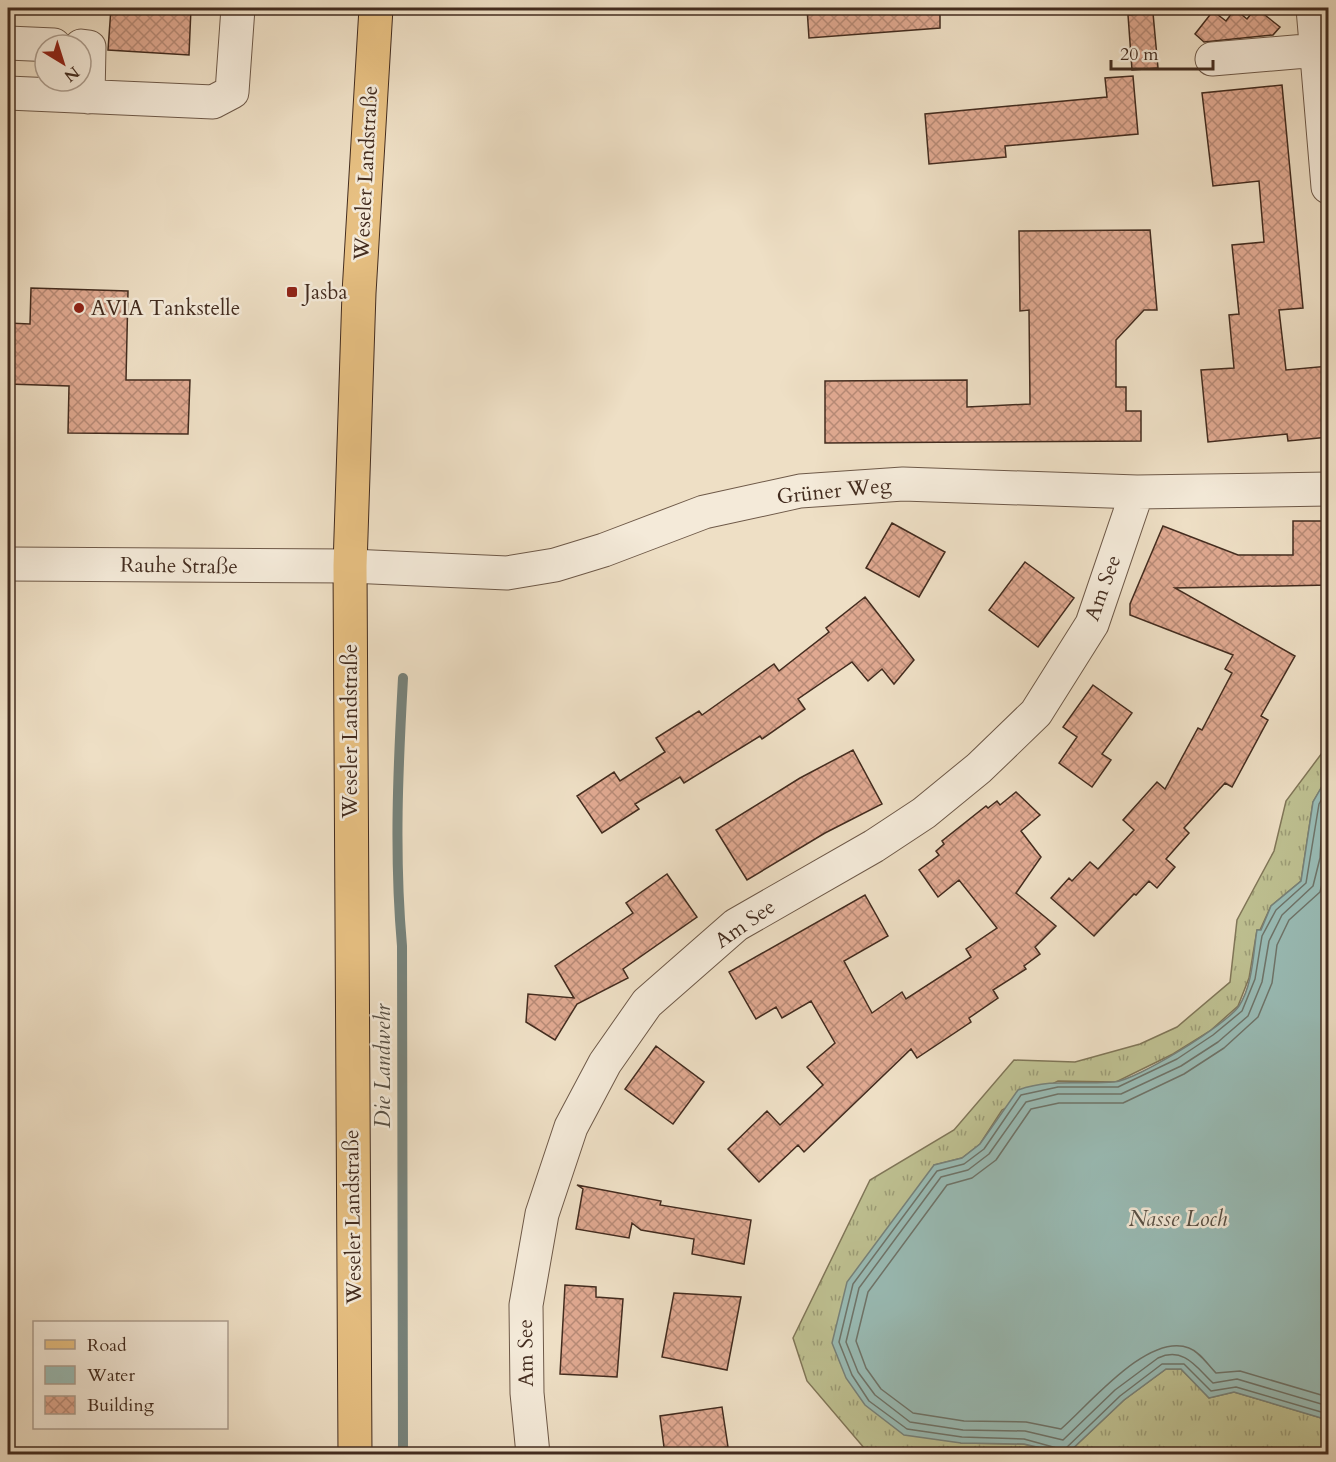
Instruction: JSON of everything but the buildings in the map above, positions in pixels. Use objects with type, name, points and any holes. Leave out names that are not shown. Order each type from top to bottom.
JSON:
[{"type":"main road","name":"Weseler Landstraße","points":[[356,1455],[350,566],[359,293],[376,8]]},
{"type":"street","points":[[8,93],[213,102],[231,92],[238,8]]},
{"type":"street","points":[[1313,8],[1321,46],[1329,187]]},
{"type":"street","points":[[8,43],[33,44]]},
{"type":"street","points":[[1212,58],[1321,46]]},
{"type":"street","points":[[88,93],[88,97]]},
{"type":"street","name":"Grüner Weg","points":[[350,566],[507,573],[555,565],[604,550],[704,512],[800,491],[903,484],[1137,492],[1329,489]]},
{"type":"street","name":"Am See","points":[[533,1455],[527,1393],[526,1305],[542,1214],[570,1126],[605,1063],[647,1003],[736,925],[874,846],[924,813],[979,768],[1036,713],[1092,624],[1137,492]]},
{"type":"street","name":"Rauhe Straße","points":[[8,564],[350,566]]},
{"type":"green space","points":[[1328,745],[1328,776],[1313,802],[1301,881],[1271,906],[1260,930],[1257,930],[1249,978],[1238,1006],[1210,1031],[1173,1054],[1116,1082],[1058,1081],[1002,1110],[980,1144],[962,1158],[934,1165],[961,1443],[1023,1444],[1067,1454],[861,1454],[865,1449],[807,1381],[793,1338],[870,1180],[954,1130],[1014,1060],[1075,1062],[1140,1044],[1177,1027],[1230,982],[1237,920],[1274,851],[1286,801]]},
{"type":"green space","points":[[1166,1369],[1181,1369],[1209,1398],[1234,1392],[1328,1420],[1328,1454],[1067,1454],[1124,1400]]},
{"type":"water","name":"Nasse Loch","points":[[1328,776],[1328,1420],[1234,1392],[1209,1398],[1181,1369],[1166,1369],[1124,1400],[1067,1454],[1024,1444],[961,1443],[904,1435],[865,1405],[846,1378],[832,1343],[847,1282],[934,1165],[962,1158],[980,1144],[1018,1090],[1042,1084],[1101,1083],[1125,1079],[1160,1062],[1200,1038],[1231,1015],[1239,1006],[1247,988],[1257,930],[1261,930],[1271,906],[1301,881],[1313,802]]},
{"type":"waterway","name":"Die Landwehr","points":[[403,678],[397,845],[402,946],[403,1454]]},
{"type":"place","name":"Jasba","points":[[292,292]]},
{"type":"place","name":"AVIA Tankstelle","points":[[79,308]]}]
